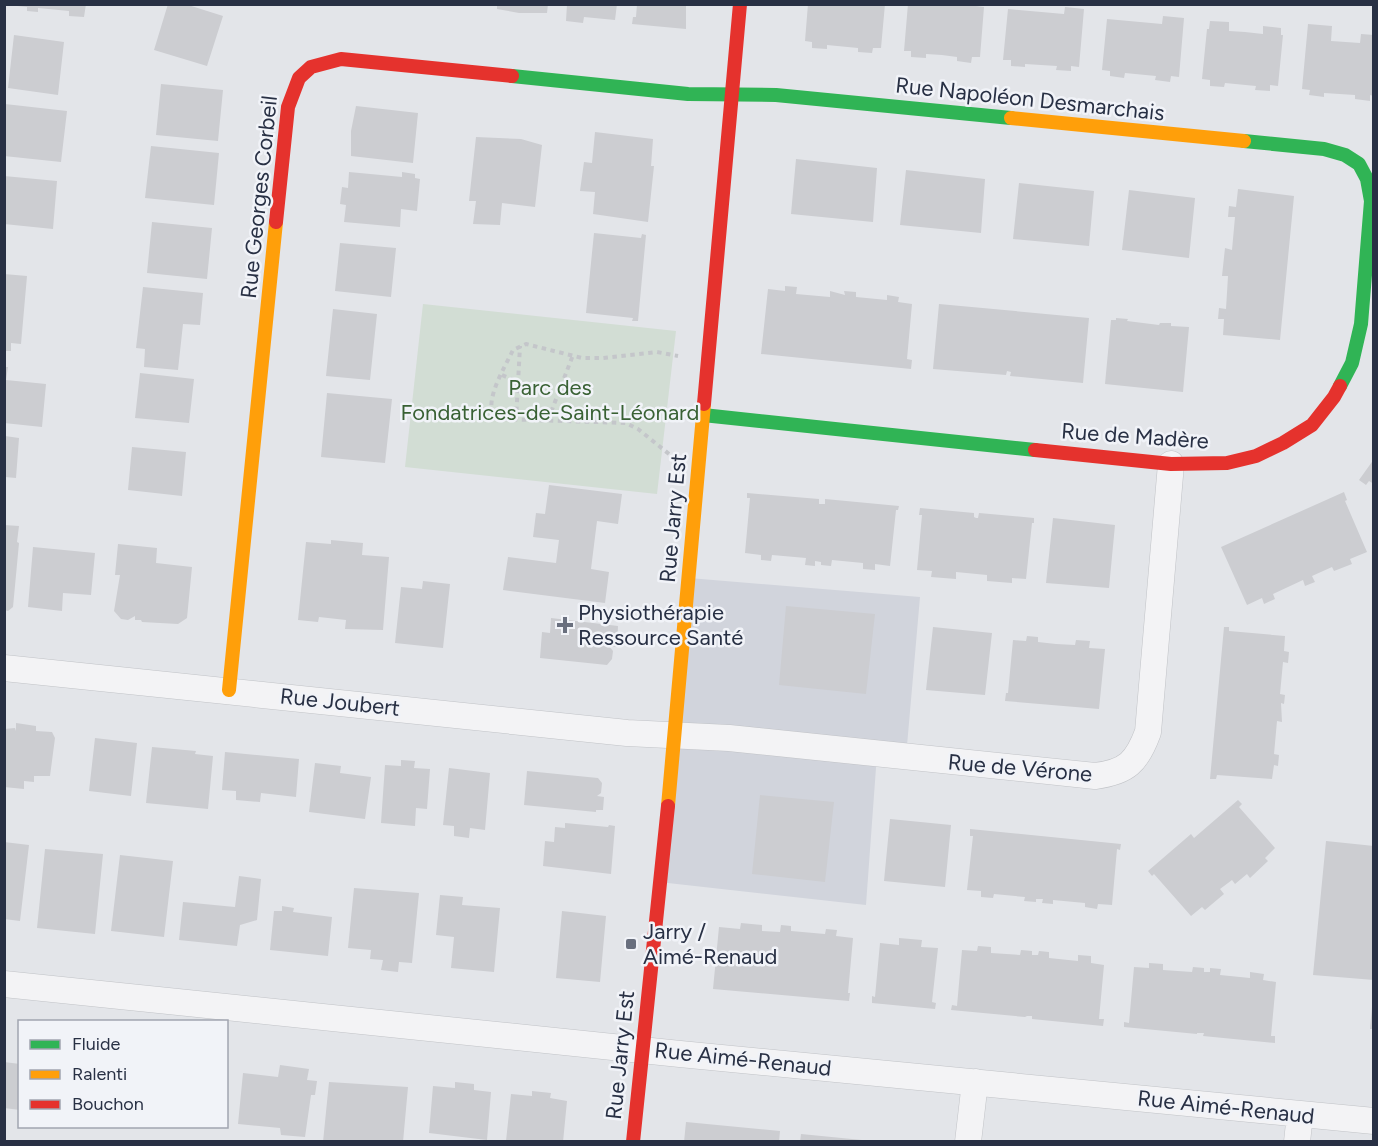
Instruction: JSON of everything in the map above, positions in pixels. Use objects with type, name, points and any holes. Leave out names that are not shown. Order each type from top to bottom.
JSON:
[{"type":"street","name":"Rue Jarry Est","points":[[633,1142],[675,734],[740,4]]},
{"type":"street","name":"Rue Georges Corbeil","points":[[229,690],[288,107],[292,87],[304,71],[321,62],[341,59],[688,94],[732,95]]},
{"type":"street","name":"Rue Napoléon Desmarchais","points":[[732,95],[776,95],[1324,149]]},
{"type":"street","name":"Rue de Madère","points":[[703,415],[1171,464],[1227,463],[1256,456],[1312,425],[1334,397],[1352,363],[1362,324],[1371,201],[1370,182],[1362,166],[1346,154],[1324,149]]},
{"type":"street","name":"Rue de Vérone","points":[[675,734],[1095,776],[1114,774],[1130,764],[1142,750],[1148,732],[1171,464]]},
{"type":"street","name":"Rue Joubert","points":[[4,668],[627,733],[675,734]]},
{"type":"street","name":"Rue Aimé-Renaud","points":[[4,984],[643,1050],[1374,1121]]},
{"type":"street","points":[[968,1142],[975,1082]]},
{"type":"street","points":[[1297,1142],[1300,1114]]},
{"type":"path","points":[[698,476],[638,429],[626,423],[516,420],[494,417],[490,402],[513,350],[526,344],[582,358],[657,352],[708,361]]},
{"type":"path","points":[[516,420],[520,346]]},
{"type":"path","points":[[548,420],[573,355]]},
{"type":"path","points":[[502,375],[518,382]]},
{"type":"shaded area","points":[[689,578],[920,597],[906,757],[877,754],[866,905],[659,882]]},
{"type":"green space","name":"Parc des Fondatrices-de-Saint-Léonard","points":[[423,304],[676,331],[657,494],[405,467]]},
{"type":"building","points":[[17,4],[86,4],[84,17],[69,16],[69,11],[38,8],[38,12],[27,11],[27,7],[17,6]]},
{"type":"building","points":[[168,4],[185,4],[223,16],[207,66],[154,50]]},
{"type":"building","points":[[497,4],[548,4],[547,13],[519,13],[497,9]]},
{"type":"building","points":[[567,4],[617,4],[615,20],[584,17],[583,23],[566,21]]},
{"type":"building","points":[[637,4],[686,4],[686,29],[632,24],[633,17],[636,17]]},
{"type":"building","points":[[808,4],[885,4],[881,48],[873,48],[872,53],[858,52],[858,48],[827,45],[827,49],[812,48],[812,42],[805,41]]},
{"type":"building","points":[[908,4],[960,4],[984,7],[980,57],[972,57],[971,63],[957,61],[957,57],[942,55],[926,54],[926,58],[911,57],[911,51],[904,51]]},
{"type":"building","points":[[1065,7],[1084,9],[1079,67],[1071,66],[1071,71],[1056,70],[1057,66],[1025,64],[1025,67],[1011,66],[1011,60],[1003,60],[1008,9],[1064,14]]},
{"type":"building","points":[[1163,16],[1184,18],[1179,77],[1171,76],[1170,82],[1155,80],[1156,76],[1125,73],[1124,78],[1110,76],[1110,71],[1102,70],[1107,19],[1162,24]]},
{"type":"building","points":[[1210,21],[1229,22],[1229,31],[1263,34],[1263,26],[1281,28],[1281,35],[1283,35],[1278,86],[1270,85],[1270,91],[1255,90],[1256,86],[1225,83],[1224,87],[1210,86],[1210,80],[1202,79],[1207,29],[1209,29]]},
{"type":"building","points":[[1308,24],[1332,26],[1331,41],[1360,43],[1361,34],[1374,35],[1374,96],[1370,95],[1370,101],[1355,99],[1355,95],[1324,93],[1324,97],[1309,95],[1310,90],[1302,89]]},
{"type":"building","points":[[14,35],[64,42],[58,95],[8,88]]},
{"type":"building","points":[[161,84],[223,90],[218,141],[156,135]]},
{"type":"building","points":[[5,104],[67,111],[61,162],[4,156]]},
{"type":"building","points":[[356,106],[418,113],[413,163],[351,156],[351,131]]},
{"type":"building","points":[[595,132],[653,139],[651,166],[654,166],[648,222],[593,214],[595,192],[580,191],[584,162],[592,163]]},
{"type":"building","points":[[476,137],[521,139],[542,145],[535,207],[502,203],[500,225],[473,224],[476,201],[469,201]]},
{"type":"building","points":[[151,146],[219,153],[214,205],[145,198]]},
{"type":"building","points":[[796,159],[877,168],[873,222],[791,214]]},
{"type":"building","points":[[906,170],[985,179],[981,233],[900,225]]},
{"type":"building","points":[[349,172],[402,177],[402,172],[415,174],[415,178],[420,179],[417,211],[401,209],[400,227],[344,222],[346,205],[340,204],[342,187],[348,188]]},
{"type":"building","points":[[4,176],[57,181],[53,229],[4,224]]},
{"type":"building","points":[[1019,183],[1094,191],[1089,246],[1013,239]]},
{"type":"building","points":[[1238,189],[1294,196],[1280,340],[1223,335],[1224,319],[1218,319],[1219,308],[1226,309],[1228,276],[1222,276],[1225,248],[1232,250],[1235,217],[1228,217],[1229,206],[1236,207]]},
{"type":"building","points":[[1129,190],[1195,198],[1189,258],[1122,250]]},
{"type":"building","points":[[152,222],[212,228],[207,279],[147,273]]},
{"type":"building","points":[[594,233],[641,238],[642,234],[646,235],[638,321],[632,321],[633,318],[586,313]]},
{"type":"building","points":[[340,243],[396,248],[391,297],[335,291]]},
{"type":"building","points":[[4,274],[27,276],[21,344],[11,343],[11,351],[4,351]]},
{"type":"building","points":[[785,286],[797,287],[796,294],[830,297],[830,291],[845,295],[844,291],[856,292],[856,297],[887,300],[887,295],[899,297],[898,302],[912,304],[907,359],[912,360],[911,369],[761,354],[768,289],[785,291]]},
{"type":"building","points":[[143,287],[203,293],[200,325],[183,324],[178,370],[144,367],[145,349],[136,348]]},
{"type":"building","points":[[939,304],[1089,318],[1083,383],[1010,376],[1011,372],[1007,371],[1006,375],[933,369]]},
{"type":"building","points":[[333,309],[377,314],[370,380],[326,376]]},
{"type":"building","points":[[1116,318],[1189,327],[1183,392],[1105,384],[1111,320],[1116,320]]},
{"type":"building","points":[[4,367],[8,367],[6,380],[46,384],[42,427],[4,423]]},
{"type":"building","points":[[140,373],[194,379],[189,423],[135,418]]},
{"type":"building","points":[[327,393],[392,399],[385,463],[321,457]]},
{"type":"building","points":[[5,436],[19,438],[16,478],[5,477]]},
{"type":"building","points":[[132,447],[186,452],[182,496],[128,490]]},
{"type":"building","points":[[1374,459],[1374,484],[1369,481],[1366,485],[1359,480]]},
{"type":"building","points":[[549,485],[622,494],[618,524],[597,521],[591,569],[609,572],[605,603],[503,590],[508,557],[556,563],[559,540],[533,537],[536,513],[545,514]]},
{"type":"building","points":[[1344,492],[1347,500],[1345,501],[1367,552],[1350,559],[1352,564],[1334,571],[1332,567],[1312,576],[1315,582],[1305,586],[1303,580],[1273,594],[1275,599],[1264,604],[1262,598],[1247,605],[1221,547]]},
{"type":"building","points":[[747,493],[819,499],[819,504],[825,504],[825,499],[899,506],[896,510],[890,566],[875,564],[875,570],[863,569],[863,563],[832,560],[831,566],[821,565],[821,562],[815,561],[815,566],[805,565],[806,558],[772,555],[771,561],[761,560],[761,555],[745,553],[750,498],[747,498]]},
{"type":"building","points":[[920,508],[974,513],[976,518],[979,513],[1034,518],[1026,579],[1012,578],[1012,583],[987,581],[987,575],[956,572],[956,579],[931,577],[932,571],[917,570],[922,515],[919,515]]},
{"type":"building","points":[[1053,518],[1115,525],[1109,588],[1046,583]]},
{"type":"building","points":[[4,525],[19,526],[13,607],[8,611],[4,610]]},
{"type":"building","points":[[331,540],[363,543],[362,555],[389,557],[383,630],[345,629],[346,620],[319,617],[318,622],[298,620],[306,542],[331,544]]},
{"type":"building","points":[[118,544],[157,548],[156,563],[192,567],[187,618],[178,624],[142,622],[135,620],[135,616],[128,620],[121,619],[114,611],[120,575],[115,575]]},
{"type":"building","points":[[33,547],[95,553],[91,595],[63,593],[62,611],[28,607]]},
{"type":"building","points":[[423,581],[450,584],[443,648],[395,643],[401,587],[422,589]]},
{"type":"building","points":[[786,606],[875,614],[866,694],[779,685]]},
{"type":"building","points":[[551,618],[618,626],[617,647],[609,646],[613,651],[612,659],[607,665],[540,658],[542,632],[550,633]]},
{"type":"building","points":[[933,627],[992,633],[985,695],[926,690]]},
{"type":"building","points":[[1224,627],[1229,627],[1229,631],[1285,636],[1284,651],[1289,652],[1288,663],[1283,662],[1280,694],[1285,695],[1284,704],[1281,703],[1282,722],[1277,721],[1274,754],[1279,755],[1278,766],[1274,765],[1272,779],[1217,775],[1216,779],[1210,779]]},
{"type":"building","points":[[1027,636],[1038,637],[1038,642],[1056,644],[1075,645],[1076,640],[1090,641],[1089,648],[1105,649],[1099,709],[1005,701],[1006,693],[1008,693],[1013,640],[1026,641]]},
{"type":"building","points":[[16,723],[36,726],[36,731],[52,732],[55,738],[50,776],[34,776],[34,782],[24,781],[24,789],[4,787],[4,729],[15,728],[16,731]]},
{"type":"building","points":[[95,738],[137,743],[131,796],[89,791]]},
{"type":"building","points":[[152,747],[196,751],[195,754],[213,756],[208,809],[146,803]]},
{"type":"building","points":[[225,752],[299,759],[296,797],[261,793],[260,802],[236,800],[236,791],[222,790]]},
{"type":"building","points":[[401,760],[415,761],[414,768],[430,769],[427,809],[416,808],[415,826],[381,823],[385,765],[401,766]]},
{"type":"building","points":[[315,763],[341,766],[340,773],[371,777],[365,819],[309,812]]},
{"type":"building","points":[[449,768],[490,773],[485,830],[470,828],[469,838],[454,836],[454,826],[443,825]]},
{"type":"building","points":[[527,771],[598,778],[602,783],[601,793],[597,796],[604,797],[603,810],[596,810],[596,812],[524,805]]},
{"type":"building","points":[[760,795],[834,802],[825,882],[752,874]]},
{"type":"building","points":[[1238,800],[1242,804],[1239,807],[1275,848],[1265,858],[1268,861],[1250,878],[1247,874],[1235,884],[1232,880],[1220,889],[1224,894],[1205,910],[1202,907],[1191,916],[1154,874],[1152,876],[1148,871],[1191,834],[1194,838]]},
{"type":"building","points":[[890,819],[951,825],[945,887],[884,881]]},
{"type":"building","points":[[565,823],[615,826],[611,874],[543,866],[545,841],[554,842],[555,827],[565,828]]},
{"type":"building","points":[[970,829],[1121,844],[1120,850],[1117,849],[1112,905],[1098,904],[1097,909],[1085,907],[1085,903],[1053,900],[1053,904],[1042,903],[1043,899],[1036,899],[1036,902],[1024,901],[1025,897],[994,894],[993,898],[981,897],[981,891],[967,890],[973,836],[970,836]]},
{"type":"building","points":[[1326,841],[1374,846],[1374,980],[1313,975]]},
{"type":"building","points":[[4,842],[29,845],[20,921],[4,919]]},
{"type":"building","points":[[45,849],[103,854],[95,934],[37,928]]},
{"type":"building","points":[[120,855],[173,861],[164,937],[111,931]]},
{"type":"building","points":[[239,876],[261,879],[257,920],[240,925],[237,946],[179,940],[183,902],[235,907]]},
{"type":"building","points":[[354,888],[419,893],[412,963],[399,962],[398,972],[381,970],[383,960],[370,959],[371,950],[348,948]]},
{"type":"building","points":[[440,895],[463,897],[462,905],[500,908],[494,972],[451,968],[454,937],[436,935]]},
{"type":"building","points":[[282,906],[294,908],[293,912],[332,917],[328,956],[270,950],[274,911],[282,911]]},
{"type":"building","points":[[562,911],[606,916],[600,982],[556,978]]},
{"type":"building","points":[[741,923],[762,925],[762,931],[780,932],[781,925],[791,926],[791,931],[825,934],[826,929],[837,930],[836,936],[853,938],[849,1001],[713,989],[719,927],[740,929]]},
{"type":"building","points":[[899,938],[922,940],[921,947],[938,948],[932,1002],[936,1003],[935,1009],[872,1003],[872,996],[875,997],[880,943],[899,945]]},
{"type":"building","points":[[978,946],[991,947],[991,953],[1020,955],[1021,950],[1032,951],[1032,955],[1038,955],[1039,951],[1049,952],[1049,958],[1078,961],[1078,955],[1091,956],[1091,963],[1104,965],[1099,1019],[1104,1019],[1103,1026],[1032,1019],[1032,1016],[951,1010],[952,1005],[957,1006],[962,950],[977,951]]},
{"type":"building","points":[[1149,963],[1163,964],[1163,970],[1192,972],[1193,967],[1204,968],[1204,972],[1210,972],[1210,968],[1221,969],[1220,975],[1250,978],[1250,972],[1264,974],[1263,980],[1276,982],[1271,1036],[1275,1036],[1275,1043],[1203,1036],[1204,1033],[1124,1027],[1124,1022],[1129,1023],[1134,967],[1149,968]]},
{"type":"building","points":[[1372,1007],[1374,1007],[1374,1029],[1370,1029]]},
{"type":"building","points":[[4,1062],[18,1064],[18,1110],[4,1108]]},
{"type":"building","points":[[280,1065],[309,1069],[307,1080],[317,1081],[315,1095],[311,1095],[305,1137],[281,1135],[280,1128],[238,1124],[243,1073],[278,1077]]},
{"type":"building","points":[[329,1082],[408,1087],[403,1142],[323,1142]]},
{"type":"building","points":[[455,1082],[474,1084],[474,1090],[491,1092],[487,1140],[429,1133],[433,1086],[455,1088]]},
{"type":"building","points":[[532,1091],[551,1093],[550,1098],[567,1101],[563,1142],[506,1141],[511,1094],[532,1096]]},
{"type":"building","points":[[686,1122],[780,1131],[779,1142],[684,1142]]},
{"type":"building","points":[[801,1134],[862,1140],[862,1142],[800,1142]]},
{"type":"traffic: fast","points":[[512,76],[688,94],[776,95],[1011,118]]},
{"type":"traffic: fast","points":[[1244,141],[1324,149],[1345,155],[1359,164],[1367,179],[1371,201],[1361,324],[1352,363],[1340,386]]},
{"type":"traffic: fast","points":[[703,415],[1035,450]]},
{"type":"traffic: slow","points":[[1011,118],[1244,141]]},
{"type":"traffic: slow","points":[[229,690],[276,222]]},
{"type":"traffic: slow","points":[[668,806],[704,404]]},
{"type":"traffic: jam","points":[[704,404],[740,4]]},
{"type":"traffic: jam","points":[[276,222],[288,107],[299,78],[311,67],[341,59],[512,76]]},
{"type":"traffic: jam","points":[[1035,450],[1171,464],[1227,463],[1256,456],[1312,425],[1340,386]]},
{"type":"traffic: jam","points":[[633,1142],[668,806]]},
{"type":"place","name":"Physiothérapie Ressource Santé","points":[[565,625]]},
{"type":"place","name":"Jarry / Aimé-Renaud","points":[[631,944]]}]
